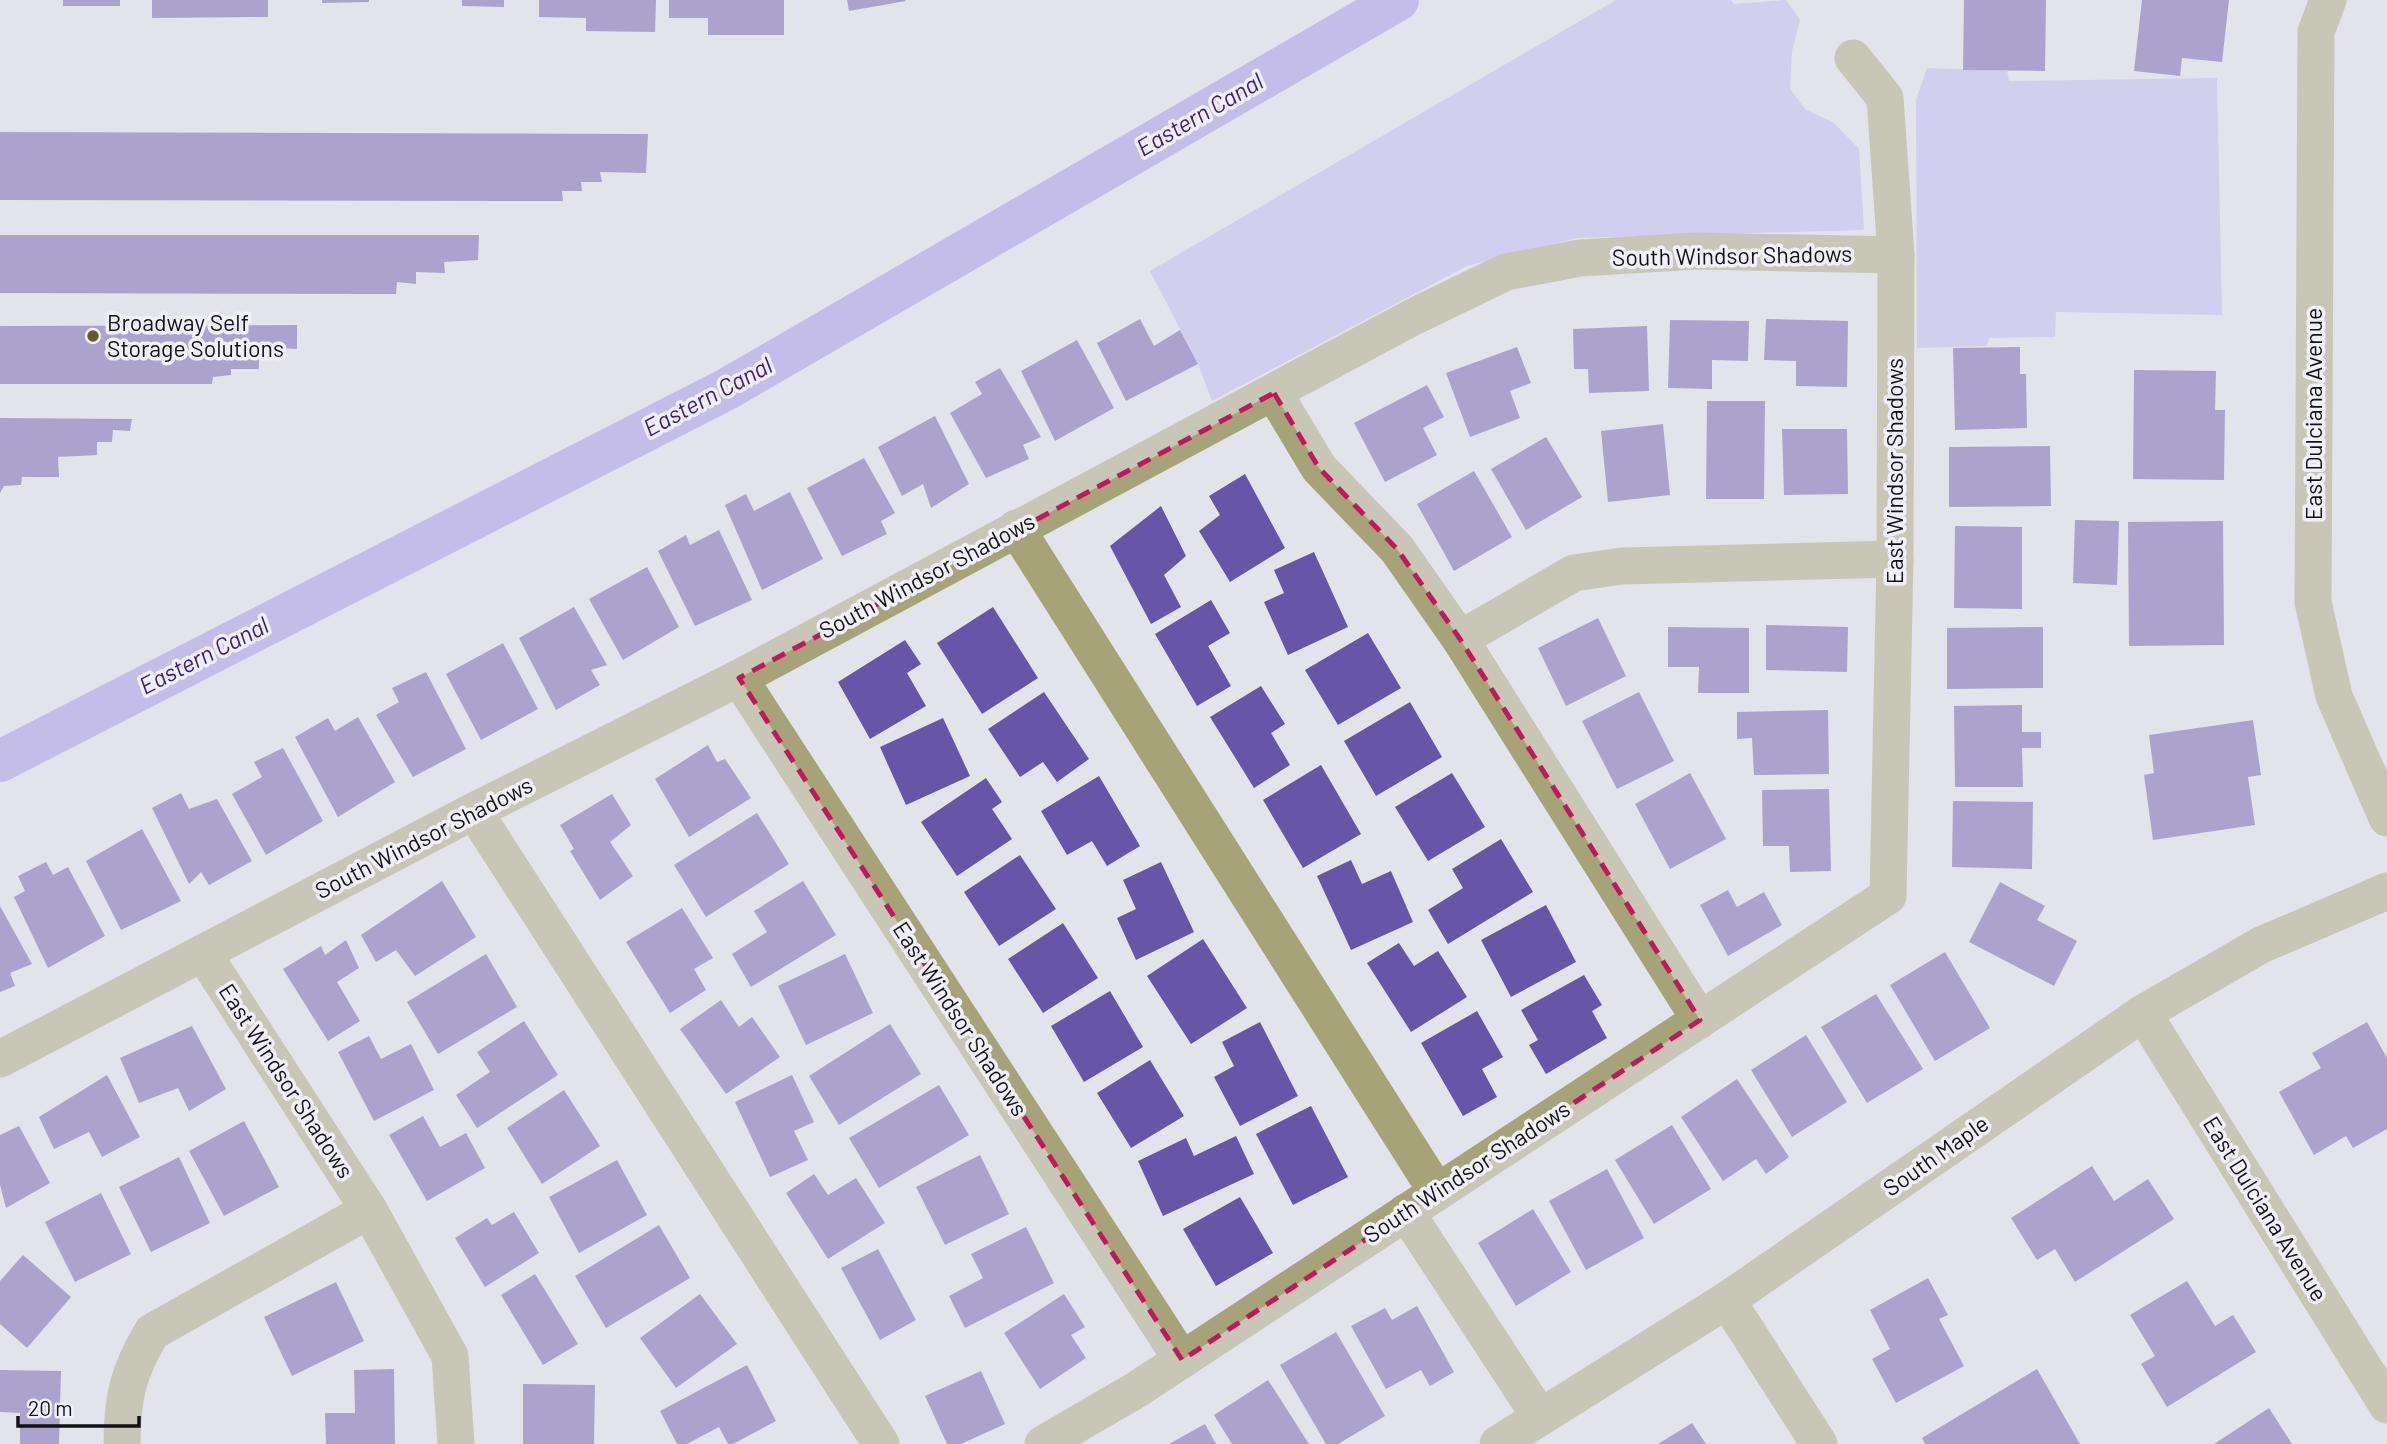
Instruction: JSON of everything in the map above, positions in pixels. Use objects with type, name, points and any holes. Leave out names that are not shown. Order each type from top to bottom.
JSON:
[{"type":"street","name":"East Dulciana Avenue","points":[[2328,0],[2316,32],[2313,602],[2334,695],[2387,818]]},
{"type":"street","name":"East Windsor Shadows","points":[[1853,58],[1885,97],[1896,255],[1895,559],[1888,896]]},
{"type":"street","name":"South Windsor Shadows","points":[[0,1059],[474,811],[739,678],[1016,528],[1506,272],[1580,258],[1697,251],[1896,255]]},
{"type":"street","points":[[1274,393],[1319,468],[1397,549],[1460,639],[1700,1020]]},
{"type":"street","points":[[1016,528],[1437,1192]]},
{"type":"street","points":[[1460,639],[1574,573],[1622,566],[1895,559]]},
{"type":"street","name":"East Windsor Shadows","points":[[739,678],[1182,1360]]},
{"type":"street","points":[[474,811],[881,1444]]},
{"type":"street","name":"South Maple","points":[[1498,1444],[1727,1300],[2143,1013],[2261,945],[2387,891]]},
{"type":"street","name":"South Windsor Shadows","points":[[1043,1444],[1182,1360],[1888,896]]},
{"type":"street","name":"East Windsor Shadows","points":[[203,953],[369,1210],[450,1356],[456,1444]]},
{"type":"street","name":"East Dulciana Avenue","points":[[2143,1013],[2387,1405]]},
{"type":"street","points":[[122,1444],[122,1414],[132,1366],[152,1332],[369,1210]]},
{"type":"street","points":[[1406,1212],[1539,1417]]},
{"type":"street","points":[[1727,1300],[1819,1444]]},
{"type":"highlighted area","points":[[1274,393],[1319,468],[1397,549],[1460,639],[1700,1020],[1182,1360],[739,678]]},
{"type":"shaded area","points":[[1616,0],[1731,0],[1734,4],[1786,0],[1800,20],[1792,51],[1790,89],[1806,110],[1833,122],[1859,149],[1864,230],[1577,238],[1467,266],[1212,401],[1198,364],[1150,271]]},
{"type":"shaded area","points":[[1927,68],[2007,71],[2009,81],[2217,78],[2222,315],[2056,312],[2055,337],[1989,338],[1987,346],[1917,348],[1916,100]]},
{"type":"building","points":[[63,0],[120,0],[120,6],[63,6]]},
{"type":"building","points":[[152,0],[268,0],[268,17],[152,18]]},
{"type":"building","points":[[322,0],[369,0],[369,2],[322,3]]},
{"type":"building","points":[[462,0],[504,0],[504,7],[462,6]]},
{"type":"building","points":[[539,0],[656,0],[655,32],[586,31],[586,18],[539,17]]},
{"type":"building","points":[[669,0],[784,0],[784,35],[708,35],[708,18],[669,18]]},
{"type":"building","points":[[847,0],[905,0],[906,1],[849,11]]},
{"type":"building","points":[[1964,0],[2046,0],[2045,71],[1963,70]]},
{"type":"building","points":[[2142,0],[2229,0],[2222,62],[2182,58],[2180,76],[2134,71]]},
{"type":"building","points":[[0,132],[648,134],[646,173],[600,172],[602,182],[581,182],[582,191],[562,191],[563,201],[0,200]]},
{"type":"building","points":[[0,235],[479,235],[478,260],[444,262],[445,273],[416,272],[416,284],[397,282],[396,294],[0,293]]},
{"type":"building","points":[[1140,319],[1154,346],[1180,330],[1198,364],[1126,401],[1097,343]]},
{"type":"building","points":[[1766,319],[1848,321],[1847,387],[1796,386],[1796,361],[1764,360]]},
{"type":"building","points":[[1670,320],[1749,321],[1748,361],[1712,360],[1712,389],[1668,388]]},
{"type":"building","points":[[297,325],[297,349],[279,348],[278,356],[259,357],[259,369],[231,369],[231,375],[213,377],[212,384],[0,384],[0,326]]},
{"type":"building","points":[[1647,326],[1649,391],[1589,393],[1588,369],[1574,369],[1573,329]]},
{"type":"building","points":[[1077,340],[1114,408],[1055,441],[1021,371]]},
{"type":"building","points":[[1517,347],[1531,383],[1510,391],[1520,418],[1470,437],[1446,373]]},
{"type":"building","points":[[2020,347],[2020,374],[2026,374],[2027,428],[1955,430],[1953,348]]},
{"type":"building","points":[[1000,368],[1041,437],[1023,445],[1029,459],[986,478],[950,413],[982,394],[975,382]]},
{"type":"building","points":[[2134,370],[2216,371],[2215,410],[2225,410],[2224,480],[2133,479]]},
{"type":"building","points":[[1427,385],[1444,417],[1423,428],[1437,455],[1385,482],[1354,423]]},
{"type":"building","points":[[1707,401],[1765,401],[1764,499],[1706,499]]},
{"type":"building","points":[[935,416],[969,484],[931,508],[923,484],[902,496],[878,447]]},
{"type":"building","points":[[0,418],[132,419],[130,431],[113,430],[112,442],[97,442],[97,455],[58,457],[59,477],[22,477],[21,485],[4,486],[0,493]]},
{"type":"building","points":[[1663,424],[1670,495],[1608,502],[1601,431]]},
{"type":"building","points":[[1782,429],[1847,429],[1848,494],[1784,495]]},
{"type":"building","points":[[1546,437],[1582,497],[1526,530],[1491,469]]},
{"type":"building","points":[[2050,446],[2051,506],[1949,507],[1949,447]]},
{"type":"building","points":[[864,458],[895,513],[881,521],[887,534],[842,556],[807,488]]},
{"type":"building","points":[[1474,471],[1512,537],[1454,571],[1417,504]]},
{"type":"building","points":[[1245,474],[1285,548],[1230,582],[1199,531],[1220,515],[1209,496]]},
{"type":"building","points":[[790,492],[823,559],[762,590],[725,505],[746,494],[754,511]]},
{"type":"building","points":[[1161,506],[1186,556],[1164,575],[1181,607],[1151,624],[1110,546]]},
{"type":"building","points":[[2075,520],[2119,521],[2117,585],[2073,583]]},
{"type":"building","points":[[2223,521],[2224,645],[2129,646],[2128,522]]},
{"type":"building","points":[[1955,526],[2022,527],[2022,609],[1954,608]]},
{"type":"building","points":[[719,530],[752,600],[695,626],[658,551],[686,535],[690,545]]},
{"type":"building","points":[[1314,552],[1348,627],[1288,655],[1264,602],[1284,593],[1274,570]]},
{"type":"building","points":[[647,567],[679,627],[623,660],[589,599]]},
{"type":"building","points":[[1211,600],[1230,633],[1208,646],[1231,686],[1197,706],[1155,634]]},
{"type":"building","points":[[574,607],[607,665],[591,670],[600,685],[556,710],[519,638]]},
{"type":"building","points":[[993,607],[1038,678],[982,714],[937,643]]},
{"type":"building","points":[[1598,618],[1626,676],[1566,706],[1538,648]]},
{"type":"building","points":[[1766,625],[1848,627],[1847,672],[1766,670]]},
{"type":"building","points":[[1668,627],[1749,628],[1749,693],[1698,693],[1699,667],[1668,667]]},
{"type":"building","points":[[2043,627],[2043,688],[1947,689],[1947,628]]},
{"type":"building","points":[[1368,633],[1401,688],[1338,725],[1305,670]]},
{"type":"building","points":[[905,640],[921,664],[907,673],[926,706],[870,739],[838,682]]},
{"type":"building","points":[[503,643],[538,709],[481,740],[446,674]]},
{"type":"building","points":[[426,672],[466,749],[413,777],[376,715],[399,702],[392,688]]},
{"type":"building","points":[[1261,686],[1285,724],[1271,733],[1290,765],[1254,788],[1210,717]]},
{"type":"building","points":[[1044,692],[1089,759],[1057,782],[1043,762],[1020,777],[988,729]]},
{"type":"building","points":[[1639,692],[1674,761],[1617,789],[1582,721]]},
{"type":"building","points":[[1410,702],[1442,757],[1376,796],[1344,741]]},
{"type":"building","points":[[2022,705],[2022,732],[2041,732],[2041,748],[2022,748],[2023,787],[1955,787],[1954,706]]},
{"type":"building","points":[[1828,710],[1829,774],[1754,775],[1752,738],[1737,739],[1737,712]]},
{"type":"building","points":[[358,717],[395,782],[338,817],[295,737],[328,718],[335,731]]},
{"type":"building","points":[[943,718],[970,776],[906,805],[880,747]]},
{"type":"building","points":[[2253,720],[2261,775],[2248,777],[2255,825],[2153,840],[2144,775],[2154,773],[2149,735]]},
{"type":"building","points":[[708,745],[717,762],[725,759],[751,798],[689,837],[655,779]]},
{"type":"building","points":[[283,748],[323,821],[266,855],[232,794],[262,777],[254,762]]},
{"type":"building","points":[[1321,765],[1361,834],[1303,868],[1263,800]]},
{"type":"building","points":[[1452,773],[1485,827],[1428,861],[1395,807]]},
{"type":"building","points":[[1690,773],[1726,839],[1670,869],[1635,804]]},
{"type":"building","points":[[1099,776],[1140,846],[1107,866],[1092,841],[1067,855],[1041,811]]},
{"type":"building","points":[[986,778],[1002,802],[992,809],[1012,839],[957,876],[921,822]]},
{"type":"building","points":[[1829,789],[1831,871],[1790,872],[1789,846],[1763,846],[1762,790]]},
{"type":"building","points":[[181,793],[189,809],[217,799],[252,861],[209,885],[201,872],[189,884],[152,808]]},
{"type":"building","points":[[612,794],[631,825],[610,842],[633,876],[600,900],[570,851],[574,849],[560,825]]},
{"type":"building","points":[[1953,801],[2033,802],[2032,869],[1952,867]]},
{"type":"building","points":[[757,813],[789,864],[706,917],[674,865]]},
{"type":"building","points":[[142,829],[181,901],[121,930],[86,861]]},
{"type":"building","points":[[1501,839],[1533,892],[1448,944],[1428,910],[1463,888],[1452,869]]},
{"type":"building","points":[[1020,855],[1056,909],[999,946],[964,892]]},
{"type":"building","points":[[1351,860],[1362,884],[1391,871],[1413,922],[1351,950],[1317,876]]},
{"type":"building","points":[[46,862],[53,875],[68,867],[105,936],[48,968],[14,897],[25,891],[18,876]]},
{"type":"building","points":[[1161,862],[1194,932],[1136,960],[1117,918],[1136,909],[1123,880]]},
{"type":"building","points":[[442,881],[476,937],[415,976],[396,950],[376,962],[361,935]]},
{"type":"building","points":[[803,881],[836,935],[751,987],[732,954],[767,932],[754,911]]},
{"type":"building","points":[[2000,882],[2045,906],[2037,920],[2077,941],[2054,986],[1969,942]]},
{"type":"building","points":[[1728,890],[1737,907],[1764,892],[1782,925],[1728,956],[1700,905]]},
{"type":"building","points":[[1546,905],[1576,962],[1511,997],[1481,940]]},
{"type":"building","points":[[0,906],[32,964],[10,973],[15,986],[0,992]]},
{"type":"building","points":[[682,908],[713,958],[694,969],[706,990],[670,1013],[626,942]]},
{"type":"building","points":[[1063,923],[1098,978],[1043,1013],[1008,959]]},
{"type":"building","points":[[1203,939],[1247,1008],[1191,1044],[1147,976]]},
{"type":"building","points":[[346,940],[359,968],[337,982],[360,1021],[328,1041],[283,969],[321,946],[325,955]]},
{"type":"building","points":[[1399,943],[1414,966],[1438,951],[1467,997],[1411,1032],[1367,963]]},
{"type":"building","points":[[1945,952],[1990,1028],[1935,1061],[1890,985]]},
{"type":"building","points":[[486,954],[517,1007],[438,1054],[407,1002]]},
{"type":"building","points":[[845,954],[873,1013],[806,1045],[778,986]]},
{"type":"building","points":[[1584,975],[1602,1005],[1592,1011],[1607,1038],[1546,1074],[1529,1045],[1538,1040],[1521,1010]]},
{"type":"building","points":[[1110,991],[1143,1047],[1084,1082],[1051,1026]]},
{"type":"building","points":[[1876,994],[1923,1069],[1867,1103],[1821,1027]]},
{"type":"building","points":[[721,1000],[739,1027],[752,1017],[780,1057],[726,1094],[680,1029]]},
{"type":"building","points":[[1477,1011],[1503,1057],[1482,1069],[1497,1097],[1463,1116],[1421,1043]]},
{"type":"building","points":[[524,1021],[558,1075],[477,1128],[456,1095],[490,1072],[477,1052]]},
{"type":"building","points":[[1260,1022],[1298,1096],[1240,1126],[1214,1077],[1234,1066],[1222,1042]]},
{"type":"building","points":[[2367,1022],[2387,1058],[2387,1129],[2353,1148],[2346,1136],[2314,1155],[2279,1092],[2321,1068],[2312,1053]]},
{"type":"building","points":[[890,1024],[921,1074],[839,1125],[809,1076]]},
{"type":"building","points":[[192,1026],[226,1089],[189,1111],[178,1088],[139,1103],[120,1058]]},
{"type":"building","points":[[1806,1035],[1847,1102],[1792,1137],[1751,1070]]},
{"type":"building","points":[[369,1036],[381,1059],[411,1044],[434,1090],[374,1121],[338,1052]]},
{"type":"building","points":[[1150,1060],[1184,1116],[1131,1148],[1097,1093]]},
{"type":"building","points":[[107,1075],[140,1137],[102,1157],[89,1132],[54,1149],[39,1117]]},
{"type":"building","points":[[792,1075],[814,1122],[794,1131],[808,1160],[770,1177],[735,1102]]},
{"type":"building","points":[[1737,1079],[1789,1157],[1766,1174],[1756,1159],[1723,1181],[1681,1117]]},
{"type":"building","points":[[939,1085],[969,1135],[879,1188],[849,1138]]},
{"type":"building","points":[[564,1090],[600,1146],[542,1184],[507,1128]]},
{"type":"building","points":[[1311,1106],[1348,1177],[1293,1205],[1256,1134]]},
{"type":"building","points":[[423,1116],[440,1147],[466,1133],[485,1168],[427,1201],[389,1135]]},
{"type":"building","points":[[244,1121],[279,1187],[224,1216],[189,1151]]},
{"type":"building","points":[[1672,1125],[1711,1189],[1654,1224],[1615,1160]]},
{"type":"building","points":[[19,1126],[50,1183],[6,1208],[0,1185],[0,1135]]},
{"type":"building","points":[[1236,1136],[1254,1174],[1163,1216],[1138,1161],[1186,1138],[1194,1156]]},
{"type":"building","points":[[980,1155],[1009,1214],[945,1245],[916,1187]]},
{"type":"building","points":[[179,1157],[210,1223],[151,1252],[119,1187]]},
{"type":"building","points":[[617,1160],[647,1215],[579,1253],[549,1197]]},
{"type":"building","points":[[2092,1166],[2114,1201],[2148,1179],[2174,1219],[2075,1282],[2055,1249],[2037,1260],[2011,1218]]},
{"type":"building","points":[[1607,1169],[1644,1238],[1586,1270],[1549,1201]]},
{"type":"building","points":[[814,1174],[828,1195],[856,1178],[885,1223],[828,1259],[786,1193]]},
{"type":"building","points":[[101,1193],[131,1254],[75,1282],[45,1222]]},
{"type":"building","points":[[1240,1197],[1273,1253],[1216,1286],[1183,1229]]},
{"type":"building","points":[[1533,1209],[1571,1272],[1516,1306],[1478,1243]]},
{"type":"building","points":[[514,1212],[539,1253],[485,1287],[455,1238],[487,1218],[492,1225]]},
{"type":"building","points":[[659,1225],[690,1278],[606,1328],[575,1276]]},
{"type":"building","points":[[1026,1227],[1054,1283],[965,1328],[949,1296],[983,1278],[971,1254]]},
{"type":"building","points":[[878,1249],[916,1320],[880,1340],[841,1268]]},
{"type":"building","points":[[23,1255],[71,1297],[27,1348],[0,1324],[0,1281]]},
{"type":"building","points":[[535,1274],[578,1344],[543,1365],[501,1295]]},
{"type":"building","points":[[1928,1278],[1948,1315],[1939,1319],[1964,1366],[1896,1403],[1872,1359],[1890,1349],[1870,1310]]},
{"type":"building","points":[[2187,1281],[2215,1326],[2233,1315],[2256,1352],[2167,1407],[2141,1364],[2155,1356],[2130,1315]]},
{"type":"building","points":[[336,1282],[364,1341],[292,1376],[264,1317]]},
{"type":"building","points":[[700,1294],[737,1344],[676,1388],[640,1338]]},
{"type":"building","points":[[1064,1294],[1085,1327],[1071,1335],[1086,1358],[1040,1389],[1004,1333]]},
{"type":"building","points":[[1417,1306],[1454,1372],[1430,1386],[1421,1370],[1386,1389],[1351,1326],[1385,1308],[1392,1320]]},
{"type":"building","points":[[1336,1332],[1385,1416],[1338,1444],[1326,1444],[1280,1365]]},
{"type":"building","points":[[747,1365],[776,1421],[733,1444],[728,1444],[719,1427],[687,1444],[677,1444],[660,1411]]},
{"type":"building","points":[[394,1369],[395,1444],[326,1444],[325,1413],[355,1413],[354,1370]]},
{"type":"building","points":[[2037,1369],[2080,1444],[1925,1444],[1922,1438]]},
{"type":"building","points":[[0,1370],[61,1371],[59,1444],[20,1444],[20,1413],[0,1412]]},
{"type":"building","points":[[981,1371],[1005,1424],[961,1444],[947,1444],[925,1396]]},
{"type":"building","points":[[1268,1380],[1309,1444],[1232,1444],[1214,1415]]},
{"type":"building","points":[[523,1384],[595,1385],[594,1444],[523,1444]]},
{"type":"building","points":[[2269,1408],[2292,1444],[2214,1444]]},
{"type":"building","points":[[1692,1423],[1706,1444],[1658,1444]]},
{"type":"building","points":[[1205,1424],[1216,1444],[1169,1444]]},
{"type":"waterway","name":"Eastern Canal","points":[[0,761],[727,389],[1398,0]]},
{"type":"place","name":"Broadway Self Storage Solutions","points":[[93,336]]}]
